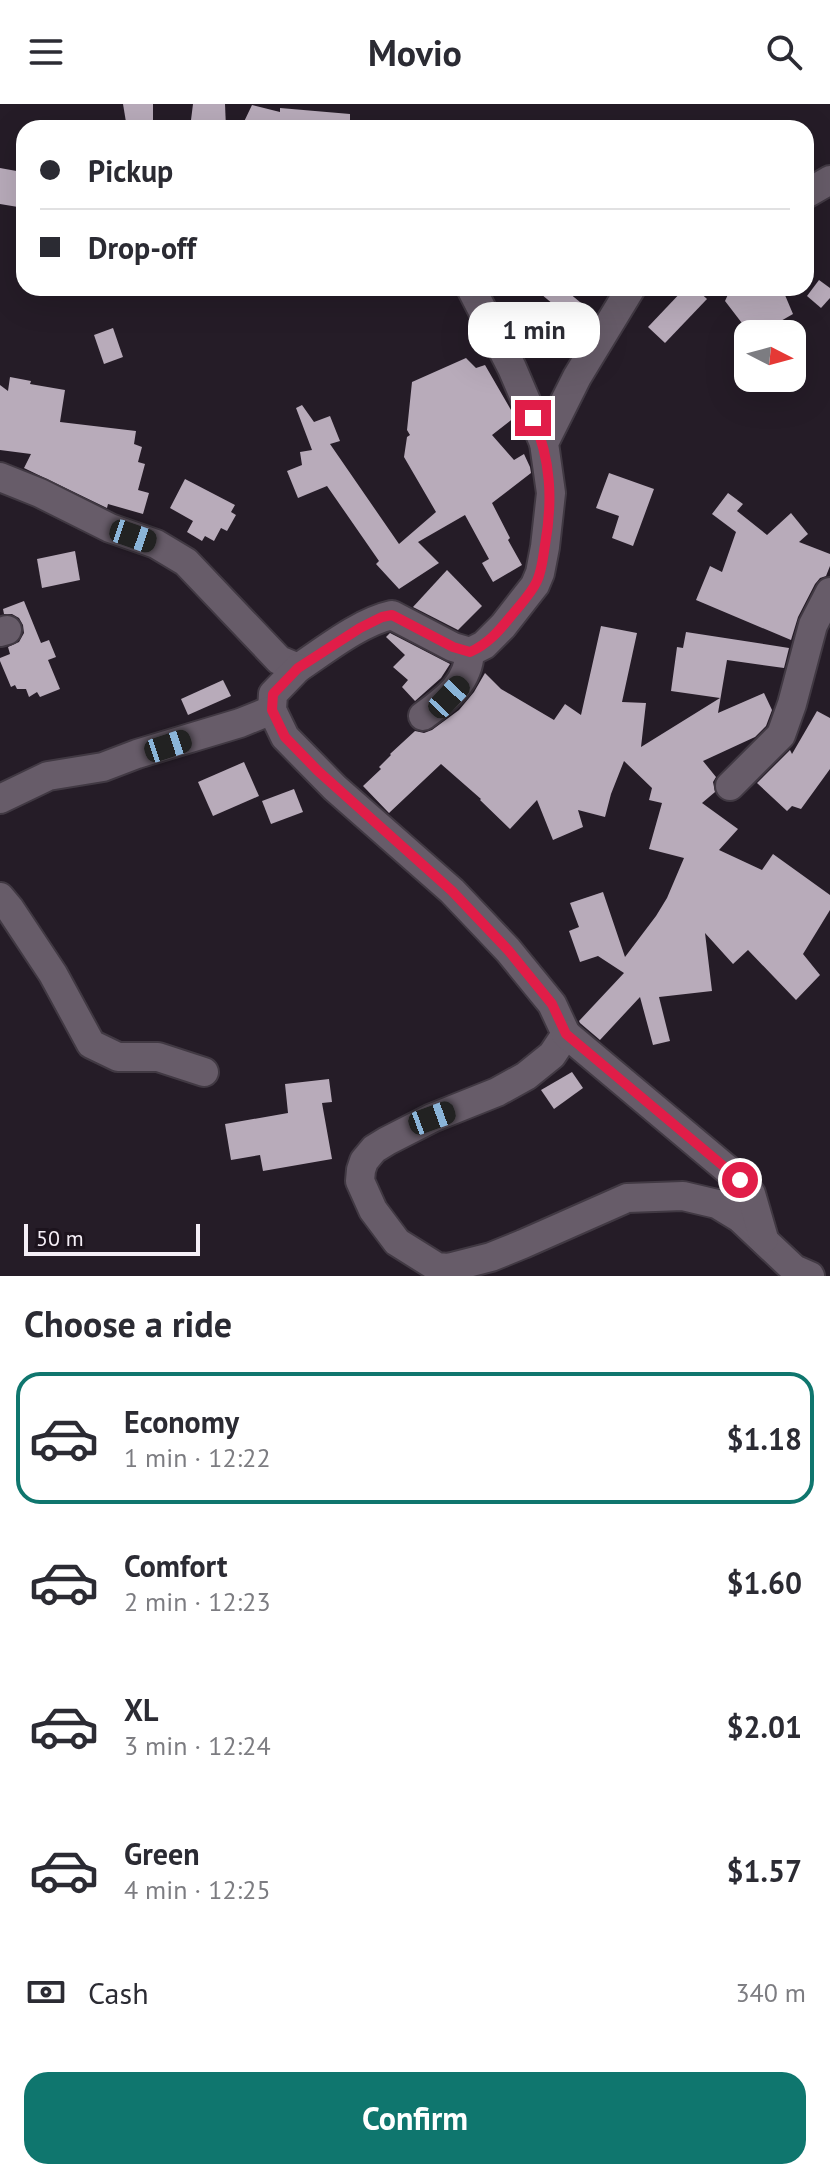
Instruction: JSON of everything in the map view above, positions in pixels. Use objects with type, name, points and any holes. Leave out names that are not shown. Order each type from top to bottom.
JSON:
[{"type":"street","points":[[475,296],[512,368],[544,443],[551,493],[548,528],[535,585],[503,626],[484,645],[470,652],[453,647],[392,615],[382,617],[298,668],[273,694],[272,710],[285,737],[335,788],[452,891],[508,950],[552,1004],[566,1034],[740,1180],[751,1194],[764,1240]]},
{"type":"street","points":[[544,443],[577,377],[626,296]]},
{"type":"street","points":[[0,477],[110,528],[156,544],[186,562],[279,660],[298,668]]},
{"type":"street","points":[[730,786],[781,735],[813,625],[830,592]]},
{"type":"street","points":[[423,716],[460,685],[467,671],[470,652]]},
{"type":"street","points":[[0,799],[48,776],[103,767],[272,710]]},
{"type":"street","points":[[0,897],[53,974],[91,1044],[118,1057],[158,1057],[204,1072]]},
{"type":"street","points":[[566,1034],[552,1055],[526,1076],[387,1141],[374,1149],[364,1161],[360,1181],[373,1210],[397,1242],[437,1267],[448,1268],[491,1257],[627,1198],[683,1196],[717,1204],[740,1218],[794,1269],[810,1276]]},
{"type":"building","points":[[123,104],[153,104],[153,120],[126,120]]},
{"type":"building","points":[[193,104],[225,104],[226,120],[191,120]]},
{"type":"building","points":[[252,105],[280,112],[280,108],[350,114],[350,120],[245,120]]},
{"type":"building","points":[[0,168],[16,171],[16,207],[0,204]]},
{"type":"building","points":[[819,280],[830,288],[830,298],[821,308],[807,296],[814,296],[814,287]]},
{"type":"building","points":[[543,296],[573,296],[586,307],[574,322]]},
{"type":"building","points":[[677,296],[704,296],[707,299],[665,343],[648,327]]},
{"type":"building","points":[[727,296],[785,296],[793,314],[782,320],[740,320],[725,301]]},
{"type":"building","points":[[113,328],[123,357],[104,364],[94,335]]},
{"type":"building","points":[[466,358],[476,368],[485,365],[515,417],[492,435],[514,460],[524,454],[530,467],[531,473],[492,503],[522,565],[493,582],[482,563],[489,559],[465,515],[418,542],[439,563],[399,589],[376,564],[379,561],[327,486],[298,498],[287,471],[302,465],[300,452],[312,450],[296,408],[302,405],[314,422],[330,416],[340,441],[330,444],[399,544],[436,512],[404,457],[410,435],[407,430],[412,382]]},
{"type":"building","points":[[10,377],[65,390],[60,422],[136,431],[134,444],[142,447],[138,462],[145,464],[138,490],[149,493],[143,514],[108,504],[107,508],[24,468],[31,454],[0,450],[0,385],[8,391]]},
{"type":"building","points":[[609,473],[654,489],[633,546],[612,538],[619,516],[596,508]]},
{"type":"building","points":[[185,479],[235,505],[231,512],[236,515],[227,531],[221,528],[214,541],[205,536],[202,541],[187,532],[193,521],[170,508]]},
{"type":"building","points":[[728,493],[743,504],[737,511],[767,535],[791,513],[808,534],[799,542],[830,554],[826,576],[815,584],[798,617],[791,640],[696,600],[710,566],[722,572],[736,532],[712,514]]},
{"type":"building","points":[[75,551],[80,580],[42,588],[37,559]]},
{"type":"building","points":[[447,570],[482,606],[458,630],[413,607]]},
{"type":"building","points":[[24,601],[41,643],[49,640],[56,657],[48,660],[60,689],[40,697],[37,692],[29,697],[26,689],[17,689],[15,685],[11,687],[0,661],[0,658],[10,654],[8,647],[19,642],[24,633],[19,618],[4,614],[3,609]]},
{"type":"building","points":[[601,626],[637,633],[622,702],[646,703],[641,747],[720,698],[671,691],[677,647],[683,648],[686,632],[789,648],[784,668],[727,660],[718,713],[764,693],[772,710],[766,726],[755,737],[703,761],[716,777],[713,782],[715,792],[702,803],[738,829],[719,850],[762,870],[773,854],[830,895],[830,910],[803,954],[820,975],[796,1000],[748,950],[733,964],[705,933],[712,991],[659,997],[670,1041],[653,1045],[640,997],[600,1040],[580,1023],[624,973],[598,956],[580,962],[569,931],[579,927],[570,903],[603,892],[625,957],[667,898],[684,858],[649,849],[662,803],[649,800],[652,788],[624,761],[605,817],[578,810],[583,827],[553,840],[537,800],[510,829],[441,764],[389,813],[363,786],[415,731],[424,733],[432,730],[459,710],[485,673],[501,689],[554,720],[565,704],[581,715]]},
{"type":"building","points":[[390,633],[450,664],[441,678],[415,701],[402,687],[408,680],[393,667],[405,655],[386,637]]},
{"type":"building","points":[[223,680],[231,696],[188,715],[181,699]]},
{"type":"building","points":[[817,711],[830,718],[830,769],[801,809],[792,806],[787,811],[757,783],[790,750],[792,754]]},
{"type":"building","points":[[244,762],[259,796],[213,816],[198,782]]},
{"type":"building","points":[[294,789],[303,812],[271,824],[262,801]]},
{"type":"building","points":[[572,1072],[583,1088],[554,1109],[541,1090]]},
{"type":"building","points":[[329,1079],[332,1102],[322,1103],[332,1159],[263,1171],[260,1155],[231,1160],[225,1124],[288,1113],[285,1084]]},
{"type":"route","points":[[533,418],[544,443],[551,493],[548,528],[535,585],[503,626],[484,645],[470,652],[453,647],[392,615],[382,617],[298,668],[273,694],[272,710],[285,737],[318,771],[452,891],[508,950],[552,1004],[566,1034],[740,1180]]}]
